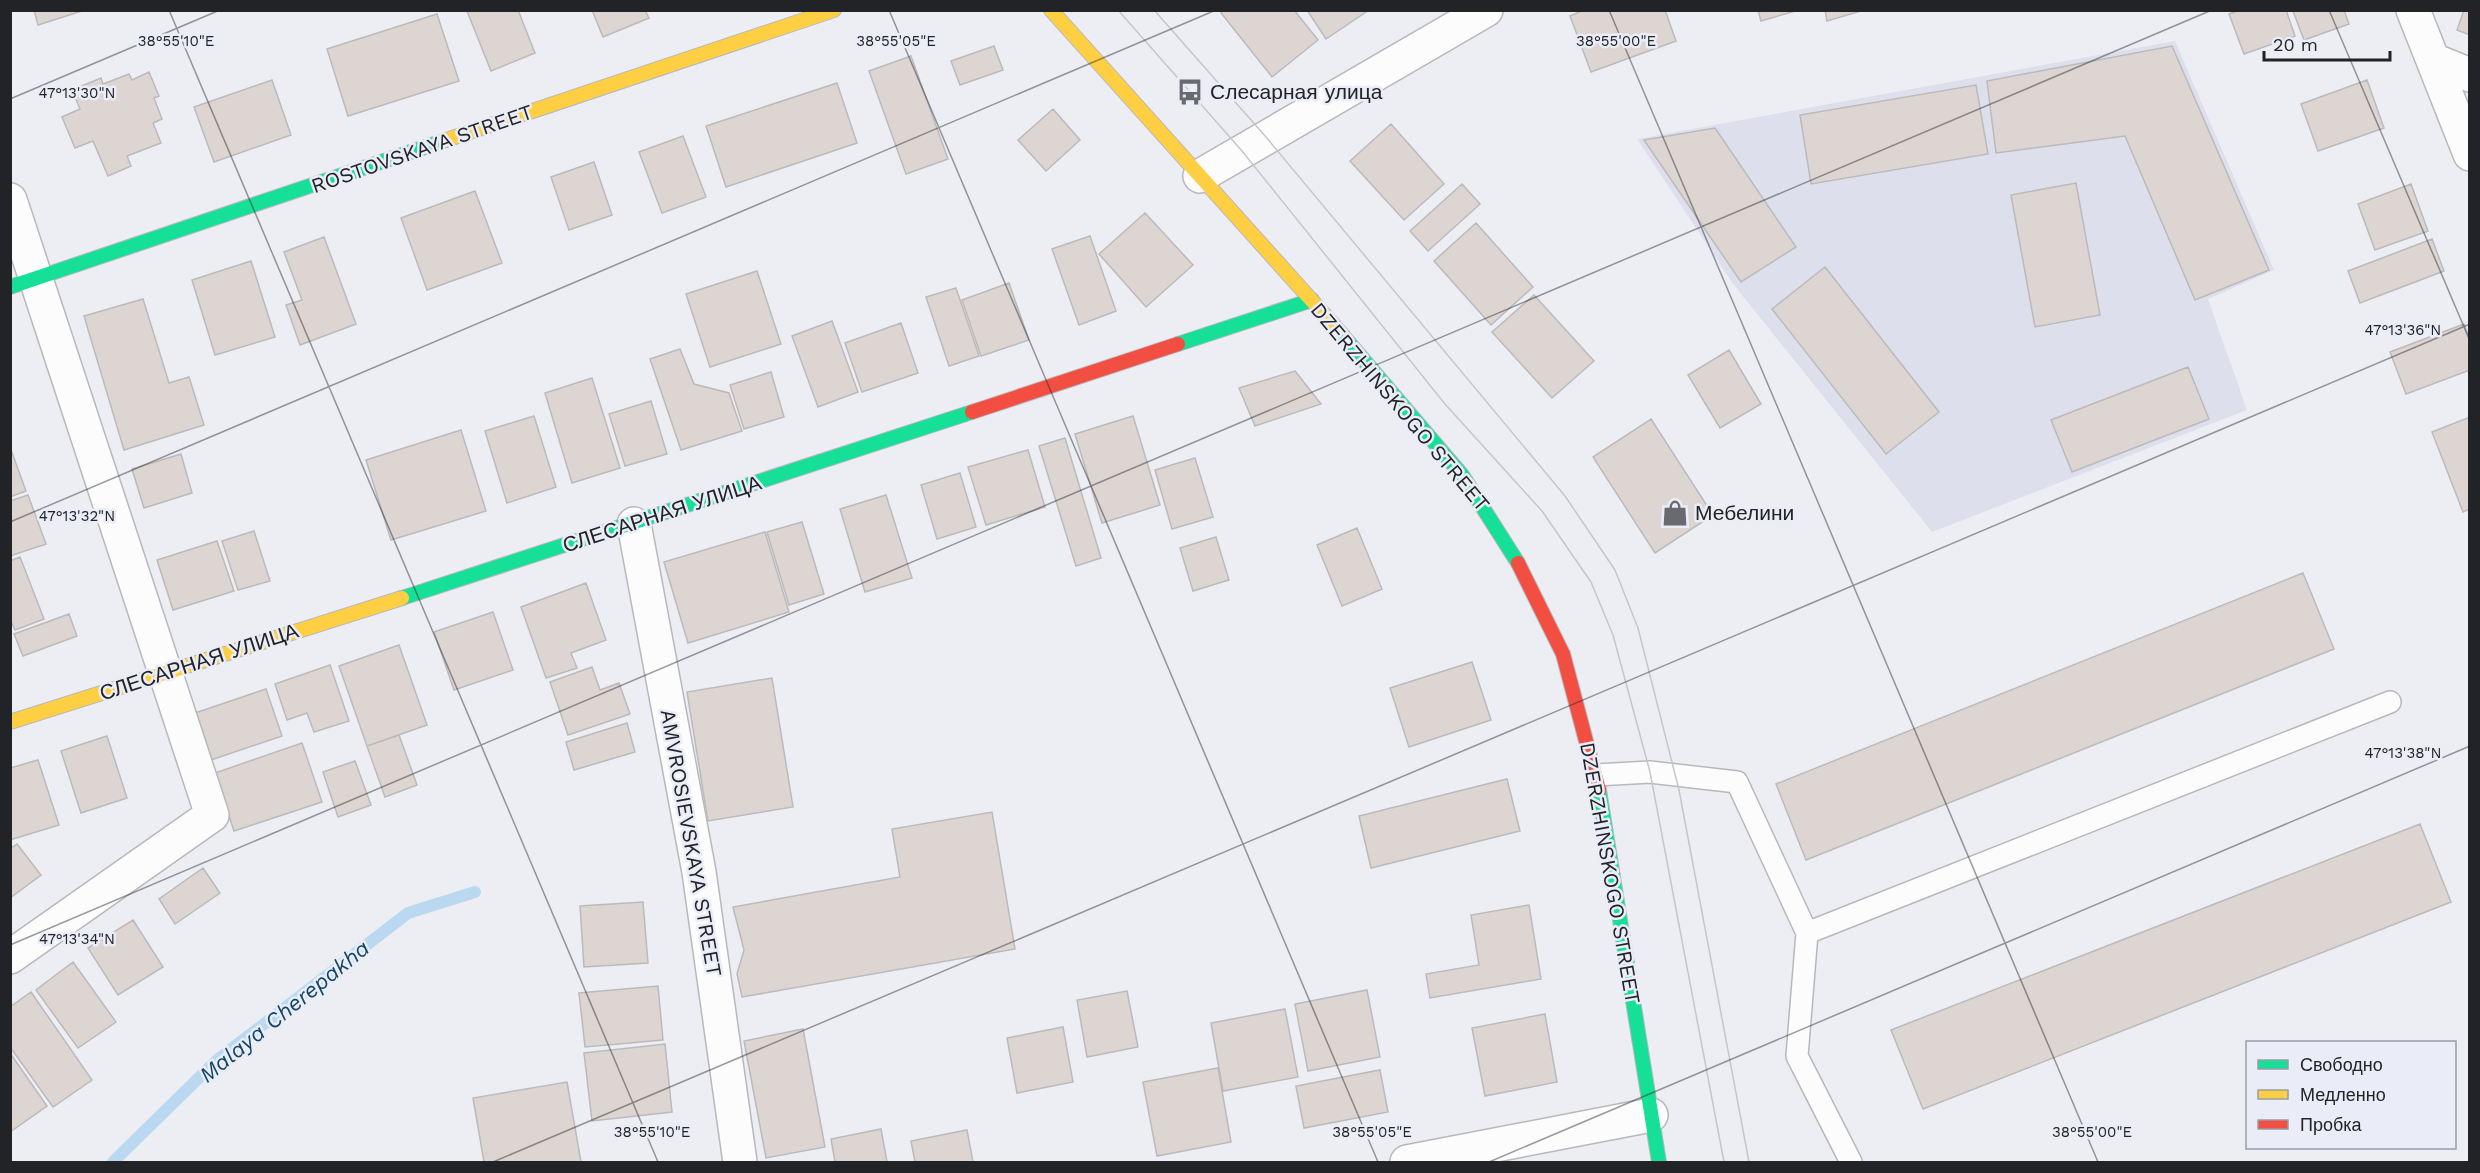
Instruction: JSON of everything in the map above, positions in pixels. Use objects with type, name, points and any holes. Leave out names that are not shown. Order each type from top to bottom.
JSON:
[{"type":"street","name":"ROSTOVSKAYA STREET","points":[[24,283],[834,10]]},
{"type":"street","name":"DZERZHINSKOGO STREET","points":[[1052,10],[1312,300],[1462,475],[1495,523],[1529,582],[1563,654],[1596,775],[1659,1162]]},
{"type":"street","points":[[1200,176],[1486,10]]},
{"type":"street","points":[[2413,10],[2469,154]]},
{"type":"street","points":[[2433,60],[2469,75]]},
{"type":"street","points":[[10,200],[24,283],[167,672],[212,815],[10,957]]},
{"type":"street","name":"СЛЕСАРНАЯ УЛИЦА","points":[[10,722],[634,524],[1312,300]]},
{"type":"street","name":"AMVROSIEVSKAYA STREET","points":[[634,524],[699,872],[740,1162]]},
{"type":"street","points":[[1407,1162],[1651,1115]]},
{"type":"lane","points":[[1807,933],[2390,702]]},
{"type":"lane","points":[[1596,775],[1650,772],[1737,782],[1807,933],[1797,1056],[1851,1162]]},
{"type":"shaded area","points":[[2175,41],[2274,270],[2208,299],[2247,410],[1932,532],[1733,284],[1637,139]]},
{"type":"building","points":[[34,10],[85,10],[38,25]]},
{"type":"building","points":[[518,10],[535,53],[491,71],[467,11]]},
{"type":"building","points":[[592,10],[645,10],[649,18],[603,37]]},
{"type":"building","points":[[1223,10],[1294,10],[1318,40],[1272,77],[1221,13]]},
{"type":"building","points":[[1307,10],[1369,10],[1326,39]]},
{"type":"building","points":[[1584,10],[1665,10],[1676,41],[1591,72],[1570,16]]},
{"type":"building","points":[[1758,10],[1799,10],[1761,21]]},
{"type":"building","points":[[1825,10],[1864,10],[1827,21]]},
{"type":"building","points":[[2240,10],[2286,10],[2295,36],[2244,54],[2229,14]]},
{"type":"building","points":[[2344,10],[2349,24],[2304,40],[2293,11]]},
{"type":"building","points":[[2464,10],[2470,10],[2470,35],[2457,30]]},
{"type":"building","points":[[437,14],[459,81],[348,116],[327,49]]},
{"type":"building","points":[[994,46],[1003,70],[960,85],[951,61]]},
{"type":"building","points":[[2172,46],[2269,270],[2195,300],[2125,136],[1996,153],[1987,81]]},
{"type":"building","points":[[911,56],[948,159],[906,174],[869,71]]},
{"type":"building","points":[[149,72],[159,96],[154,98],[162,119],[153,123],[161,143],[127,156],[131,166],[108,176],[93,141],[75,148],[62,117],[80,109],[72,90],[101,78],[103,84],[129,74],[132,80]]},
{"type":"building","points":[[272,80],[291,135],[214,162],[194,107]]},
{"type":"building","points":[[2367,80],[2384,128],[2318,151],[2301,104]]},
{"type":"building","points":[[837,83],[857,143],[726,187],[706,126]]},
{"type":"building","points":[[1976,85],[1988,154],[1811,184],[1800,115]]},
{"type":"building","points":[[1053,109],[1080,140],[1046,171],[1018,140]]},
{"type":"building","points":[[1391,124],[1444,184],[1404,220],[1350,161]]},
{"type":"building","points":[[1715,128],[1796,247],[1741,282],[1644,140]]},
{"type":"building","points":[[683,136],[706,197],[662,213],[639,152]]},
{"type":"building","points":[[594,162],[612,215],[569,230],[551,177]]},
{"type":"building","points":[[2076,183],[2100,315],[2035,327],[2011,195]]},
{"type":"building","points":[[1462,184],[1480,204],[1428,251],[1410,231]]},
{"type":"building","points":[[2411,184],[2428,231],[2375,250],[2358,204]]},
{"type":"building","points":[[475,191],[502,263],[427,290],[401,218]]},
{"type":"building","points":[[1145,213],[1193,265],[1146,307],[1099,254]]},
{"type":"building","points":[[1476,223],[1533,287],[1491,325],[1434,261]]},
{"type":"building","points":[[1090,236],[1116,311],[1079,325],[1052,249]]},
{"type":"building","points":[[324,237],[356,324],[300,345],[286,305],[302,300],[284,252]]},
{"type":"building","points":[[2432,239],[2444,271],[2360,303],[2348,271]]},
{"type":"building","points":[[251,261],[275,337],[215,355],[192,280]]},
{"type":"building","points":[[1825,267],[1939,412],[1886,454],[1772,309]]},
{"type":"building","points":[[757,271],[781,344],[710,367],[686,294]]},
{"type":"building","points":[[1009,283],[1029,340],[981,356],[962,300]]},
{"type":"building","points":[[956,288],[979,356],[949,366],[926,297]]},
{"type":"building","points":[[1534,295],[1594,361],[1552,398],[1492,332]]},
{"type":"building","points":[[143,299],[169,383],[189,377],[204,425],[124,450],[84,316]]},
{"type":"building","points":[[832,321],[858,392],[818,407],[792,336]]},
{"type":"building","points":[[901,323],[918,373],[862,392],[845,343]]},
{"type":"building","points":[[2464,324],[2470,340],[2470,370],[2406,394],[2390,352]]},
{"type":"building","points":[[680,349],[694,384],[729,393],[742,431],[681,450],[650,359]]},
{"type":"building","points":[[1729,350],[1761,404],[1720,428],[1688,375]]},
{"type":"building","points":[[2188,367],[2209,419],[2072,472],[2051,420]]},
{"type":"building","points":[[1295,371],[1321,404],[1255,426],[1239,388]]},
{"type":"building","points":[[771,372],[784,417],[744,429],[730,385]]},
{"type":"building","points":[[592,378],[620,468],[572,483],[545,393]]},
{"type":"building","points":[[651,401],[667,454],[625,466],[609,414]]},
{"type":"building","points":[[534,416],[556,487],[507,503],[485,431]]},
{"type":"building","points":[[1133,416],[1160,505],[1102,523],[1075,434]]},
{"type":"building","points":[[2470,417],[2470,509],[2463,512],[2432,432]]},
{"type":"building","points":[[1651,419],[1713,515],[1655,553],[1593,457]]},
{"type":"building","points":[[461,430],[486,511],[391,540],[366,460]]},
{"type":"building","points":[[1065,438],[1101,558],[1076,566],[1039,446]]},
{"type":"building","points":[[10,447],[26,491],[10,497]]},
{"type":"building","points":[[1028,450],[1045,507],[986,525],[968,467]]},
{"type":"building","points":[[181,454],[192,493],[144,508],[132,469]]},
{"type":"building","points":[[1195,458],[1213,517],[1172,529],[1155,470]]},
{"type":"building","points":[[960,473],[976,527],[937,539],[921,485]]},
{"type":"building","points":[[28,495],[46,544],[10,556],[10,501]]},
{"type":"building","points":[[886,495],[912,578],[865,592],[840,509]]},
{"type":"building","points":[[802,522],[824,594],[789,605],[767,532]]},
{"type":"building","points":[[1357,528],[1382,589],[1342,606],[1317,545]]},
{"type":"building","points":[[254,531],[270,581],[238,590],[222,541]]},
{"type":"building","points":[[765,532],[789,612],[688,643],[664,562]]},
{"type":"building","points":[[1216,537],[1229,580],[1193,591],[1180,548]]},
{"type":"building","points":[[217,541],[234,591],[173,610],[157,560]]},
{"type":"building","points":[[20,557],[44,619],[15,630],[10,619],[10,561]]},
{"type":"building","points":[[2303,573],[2334,649],[1806,860],[1776,784]]},
{"type":"building","points":[[586,583],[606,640],[571,653],[577,668],[546,678],[521,607]]},
{"type":"building","points":[[493,612],[513,670],[454,690],[434,632]]},
{"type":"building","points":[[69,614],[77,636],[23,656],[14,634]]},
{"type":"building","points":[[399,645],[427,725],[367,746],[339,666]]},
{"type":"building","points":[[1472,662],[1491,720],[1409,747],[1390,688]]},
{"type":"building","points":[[330,665],[349,721],[314,732],[307,713],[287,720],[275,684]]},
{"type":"building","points":[[592,667],[600,690],[619,683],[630,714],[568,735],[550,682]]},
{"type":"building","points":[[772,678],[793,807],[708,821],[687,692]]},
{"type":"building","points":[[266,689],[282,736],[211,760],[195,713]]},
{"type":"building","points":[[627,723],[635,752],[574,770],[566,742]]},
{"type":"building","points":[[399,735],[417,785],[385,797],[367,746]]},
{"type":"building","points":[[107,736],[127,798],[81,813],[61,751]]},
{"type":"building","points":[[302,743],[322,802],[234,831],[215,773]]},
{"type":"building","points":[[38,760],[59,825],[10,840],[10,768]]},
{"type":"building","points":[[355,761],[371,805],[338,817],[323,772]]},
{"type":"building","points":[[1507,779],[1520,831],[1371,868],[1359,816]]},
{"type":"building","points":[[992,812],[1015,949],[742,997],[737,974],[744,950],[733,907],[900,877],[892,829]]},
{"type":"building","points":[[2420,824],[2451,902],[1923,1109],[1891,1030]]},
{"type":"building","points":[[17,844],[41,875],[10,898],[10,849]]},
{"type":"building","points":[[203,868],[220,893],[175,924],[159,899]]},
{"type":"building","points":[[643,902],[648,963],[584,967],[580,906]]},
{"type":"building","points":[[1529,905],[1541,979],[1430,998],[1426,974],[1479,965],[1471,915]]},
{"type":"building","points":[[133,920],[163,967],[118,995],[88,948]]},
{"type":"building","points":[[73,962],[116,1022],[78,1048],[36,990]]},
{"type":"building","points":[[658,986],[663,1040],[585,1047],[579,993]]},
{"type":"building","points":[[1367,990],[1380,1057],[1308,1071],[1295,1004]]},
{"type":"building","points":[[1127,991],[1138,1047],[1087,1057],[1077,1000]]},
{"type":"building","points":[[31,992],[92,1080],[53,1107],[10,1047],[10,1007]]},
{"type":"building","points":[[1285,1009],[1298,1077],[1223,1091],[1211,1023]]},
{"type":"building","points":[[1545,1014],[1557,1082],[1485,1096],[1472,1028]]},
{"type":"building","points":[[1063,1027],[1073,1082],[1017,1093],[1007,1038]]},
{"type":"building","points":[[803,1029],[825,1147],[766,1158],[744,1041]]},
{"type":"building","points":[[665,1044],[672,1112],[592,1121],[584,1053]]},
{"type":"building","points":[[10,1053],[47,1106],[10,1132]]},
{"type":"building","points":[[1218,1068],[1231,1142],[1157,1156],[1143,1082]]},
{"type":"building","points":[[1380,1070],[1388,1112],[1304,1128],[1296,1086]]},
{"type":"building","points":[[567,1082],[581,1162],[484,1162],[473,1098]]},
{"type":"building","points":[[881,1129],[887,1162],[835,1162],[831,1139]]},
{"type":"building","points":[[967,1130],[973,1162],[915,1162],[911,1141]]},
{"type":"waterway","name":"Malaya Cherepakha","points":[[113,1162],[216,1061],[408,913],[475,892]]},
{"type":"tram line","points":[[1118,10],[1242,151],[1445,404],[1542,511],[1591,582],[1613,635],[1650,772],[1724,1162]]},
{"type":"tram line","points":[[1154,10],[1266,137],[1565,496],[1615,570],[1638,628],[1679,790],[1749,1162]]},
{"type":"traffic: fast","points":[[10,287],[446,140]]},
{"type":"traffic: fast","points":[[1178,344],[1312,300]]},
{"type":"traffic: fast","points":[[1332,323],[1462,475],[1518,563]]},
{"type":"traffic: fast","points":[[402,598],[972,412]]},
{"type":"traffic: fast","points":[[1599,790],[1659,1162]]},
{"type":"traffic: slow","points":[[446,140],[834,10]]},
{"type":"traffic: slow","points":[[1051,10],[1332,323]]},
{"type":"traffic: slow","points":[[10,722],[402,598]]},
{"type":"traffic: jam","points":[[972,412],[1178,344]]},
{"type":"traffic: jam","points":[[1518,563],[1563,654],[1599,790]]},
{"type":"place","name":"Слесарная улица","points":[[1190,92]]},
{"type":"place","name":"Мебелини","points":[[1675,513]]}]
